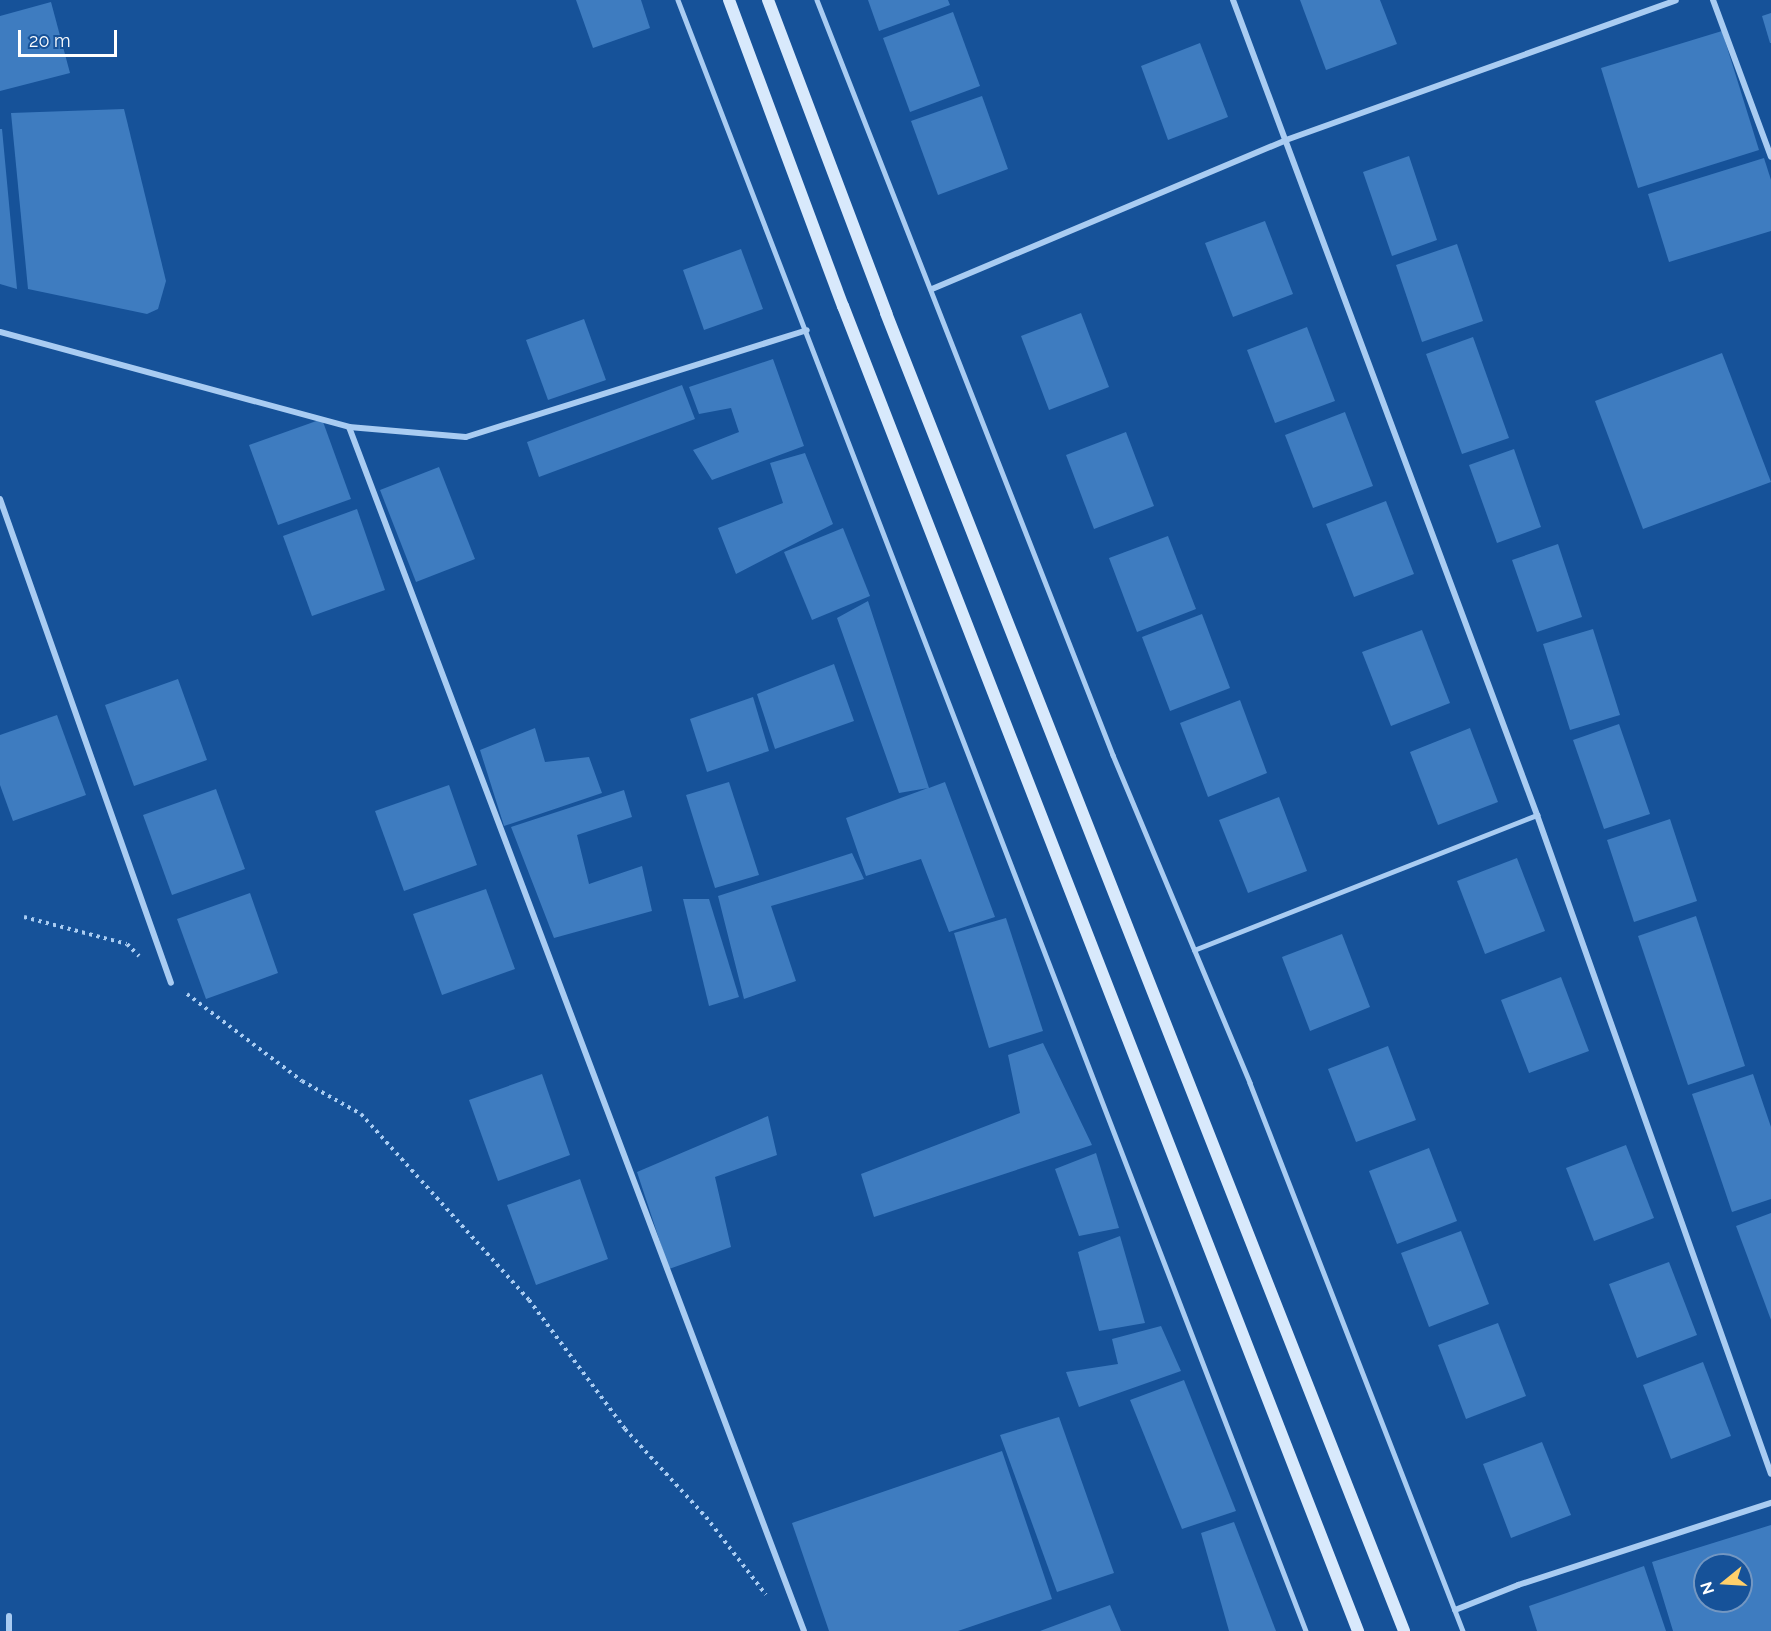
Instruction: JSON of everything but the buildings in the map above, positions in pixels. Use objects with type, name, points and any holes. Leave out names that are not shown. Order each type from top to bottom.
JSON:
[{"type":"main road","points":[[729,0],[843,306],[1358,1631]]},
{"type":"main road","points":[[768,0],[886,313],[1404,1631]]},
{"type":"street","points":[[1233,0],[1537,815],[1771,1474]]},
{"type":"street","points":[[932,289],[1286,140],[1676,0]]},
{"type":"street","points":[[1713,0],[1771,157]]},
{"type":"street","points":[[0,332],[349,427],[466,437],[807,330]]},
{"type":"street","points":[[349,427],[804,1631]]},
{"type":"street","points":[[0,499],[171,983]]},
{"type":"street","points":[[1455,1610],[1518,1585],[1771,1503]]},
{"type":"street","points":[[9,1616],[9,1631]]},
{"type":"lane","points":[[678,0],[807,330],[1306,1631]]},
{"type":"lane","points":[[817,0],[1113,755],[1194,950],[1463,1631]]},
{"type":"lane","points":[[1194,950],[1537,815]]},
{"type":"path","points":[[24,917],[127,944],[171,983],[302,1081],[361,1114],[529,1300],[625,1429],[706,1517],[772,1604]]}]
